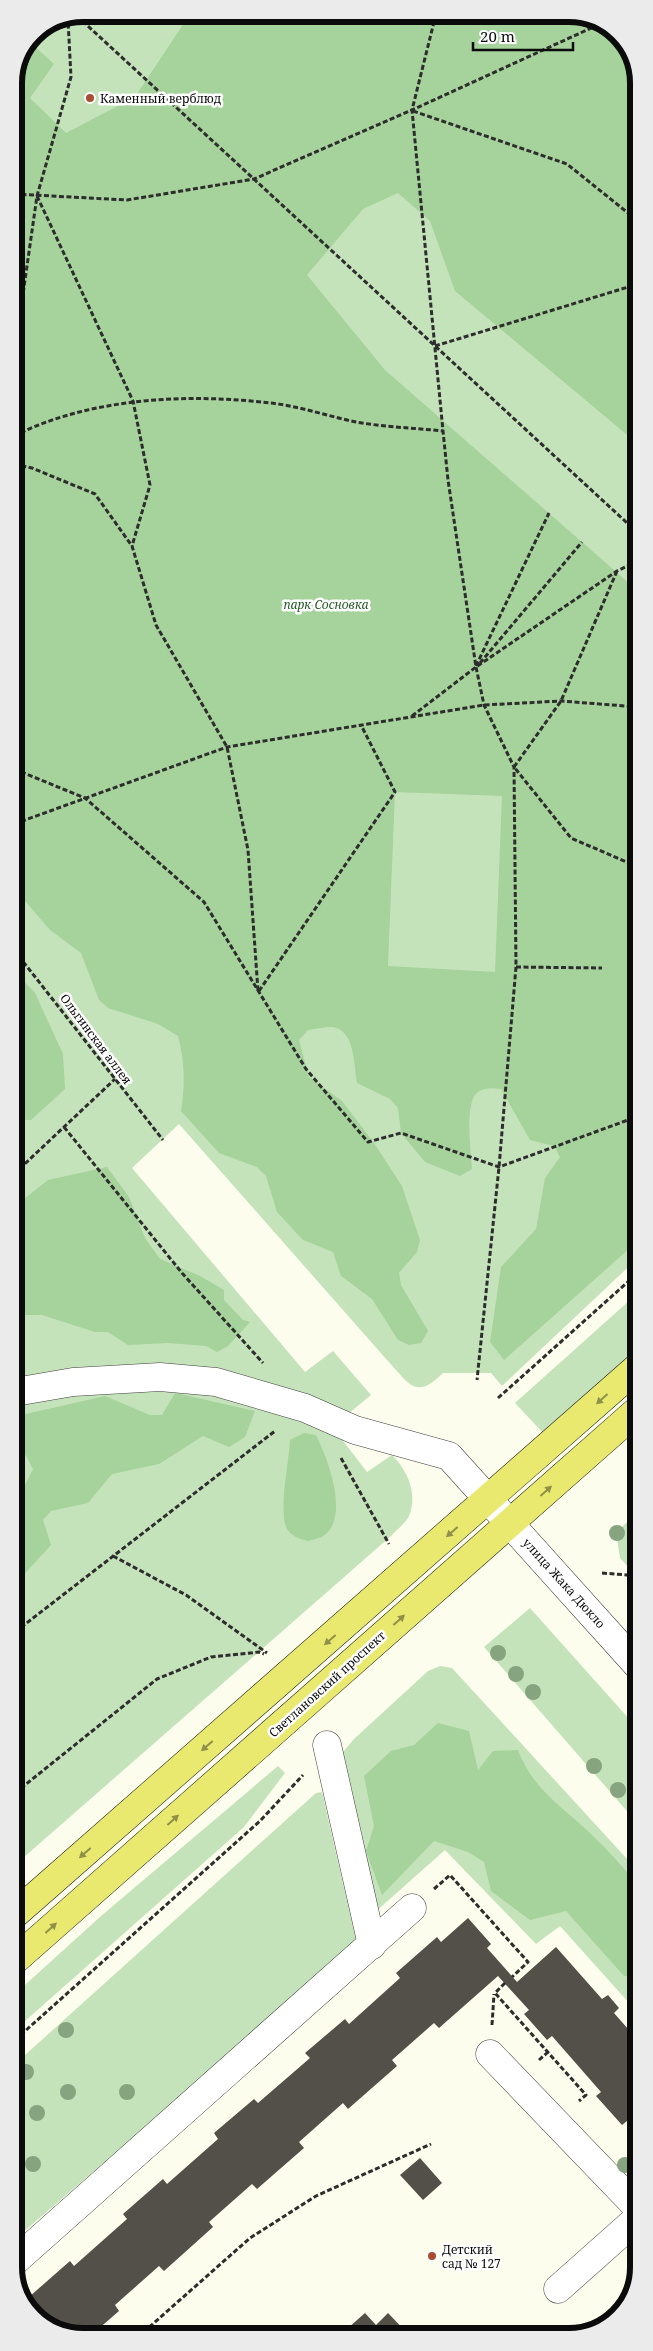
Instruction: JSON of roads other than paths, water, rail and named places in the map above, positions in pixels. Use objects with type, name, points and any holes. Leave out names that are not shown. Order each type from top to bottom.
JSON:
[{"type":"main road","points":[[23,1907],[630,1374]]},
{"type":"main road","name":"Светлановский проспект","points":[[23,1953],[630,1417]]},
{"type":"street","name":"улица Жака Дюкло","points":[[23,1391],[72,1382],[160,1377],[216,1382],[305,1408],[355,1430],[449,1456],[630,1657]]},
{"type":"street","points":[[327,1745],[372,1945]]},
{"type":"street","points":[[23,2254],[224,2072],[372,1945],[412,1908]]},
{"type":"street","points":[[490,2054],[630,2200]]},
{"type":"street","points":[[558,2289],[630,2225]]},
{"type":"place","name":"Каменный верблюд","points":[[90,98]]},
{"type":"place","name":"Детский сад № 127","points":[[432,2256]]},
{"type":"park label","name":"парк Сосновка","points":[[326,604]]}]
